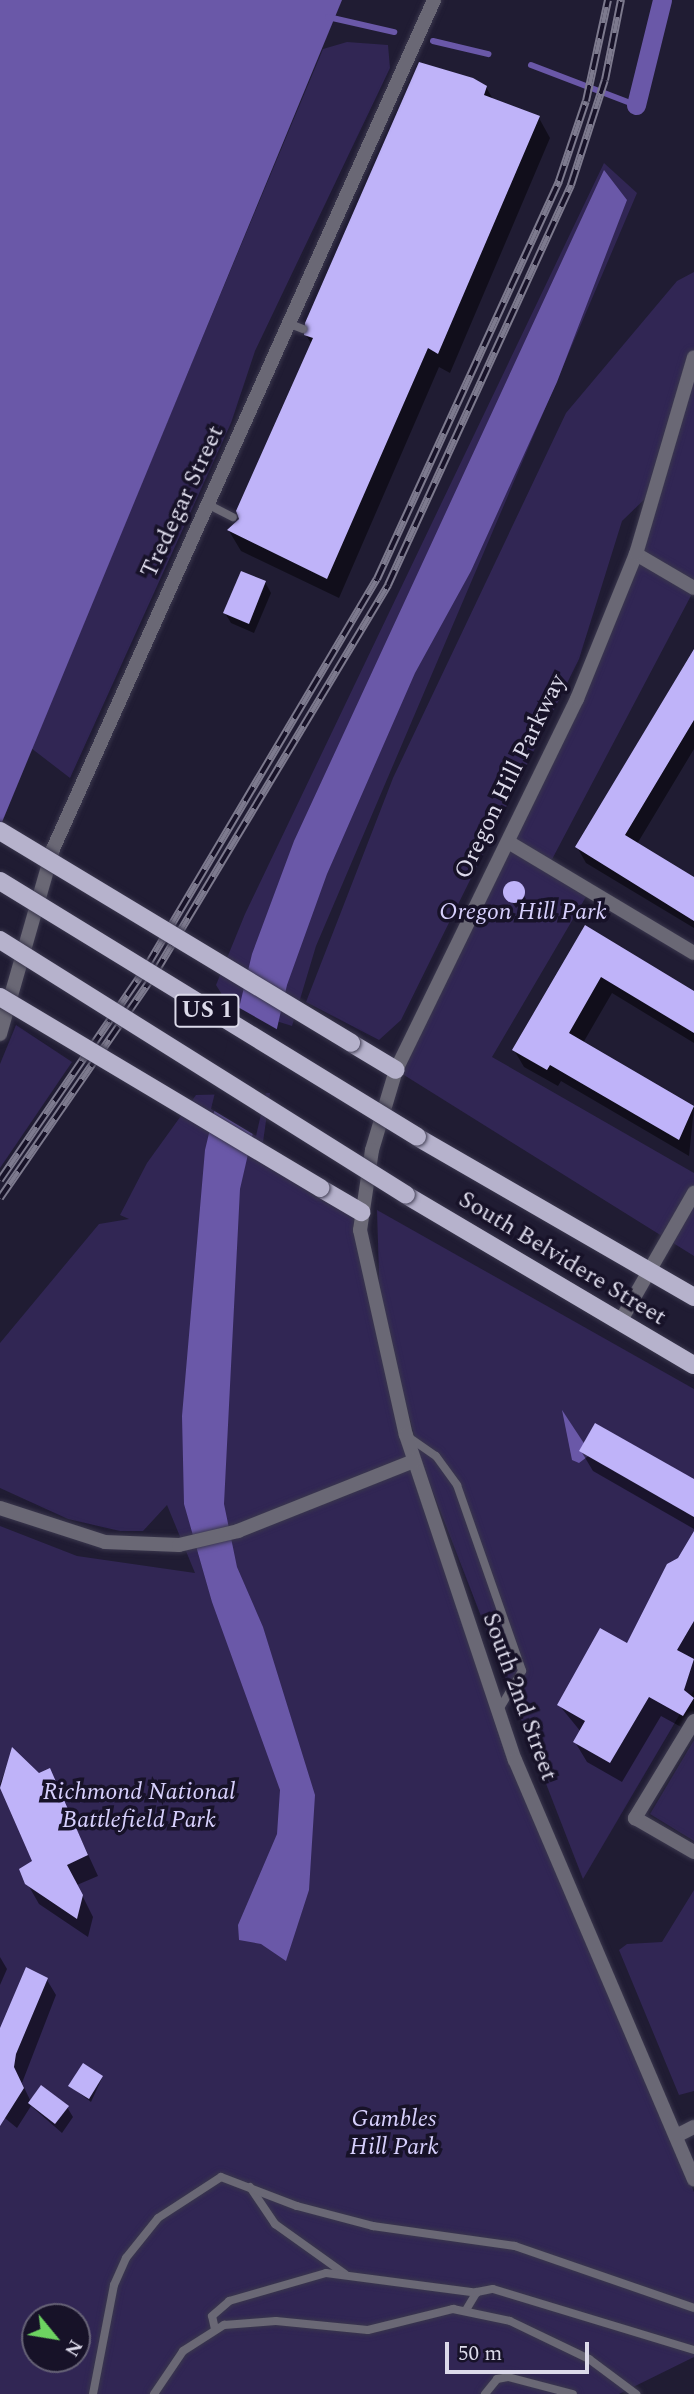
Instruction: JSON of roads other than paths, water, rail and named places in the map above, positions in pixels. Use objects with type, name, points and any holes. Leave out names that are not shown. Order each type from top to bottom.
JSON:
[{"type":"main road","points":[[0,831],[396,1070]]},
{"type":"main road","name":"South Belvidere Street","points":[[0,881],[417,1137],[694,1297]]},
{"type":"main road","name":"South Belvidere Street","points":[[0,940],[406,1195],[694,1364]]},
{"type":"main road","points":[[0,997],[191,1117],[360,1212]]},
{"type":"street","name":"Tredegar Street","points":[[0,1034],[53,849],[207,504],[296,326],[434,0]]},
{"type":"street","name":"Oregon Hill Parkway","points":[[360,1212],[396,1070],[443,963],[510,843],[636,554],[694,357]]},
{"type":"street","points":[[636,554],[694,588]]},
{"type":"street","points":[[510,843],[694,953]]},
{"type":"street","points":[[620,1322],[694,1193]]},
{"type":"street","name":"South 2nd Street","points":[[360,1212],[360,1240],[406,1435],[497,1713],[694,2179]]},
{"type":"street","points":[[0,1508],[105,1542],[179,1545],[238,1531],[414,1461]]},
{"type":"street","points":[[694,1721],[635,1818],[694,1852]]},
{"type":"street","points":[[676,2136],[694,2127]]},
{"type":"lane","points":[[207,504],[233,517]]},
{"type":"lane","points":[[406,1435],[436,1456],[457,1486],[522,1671],[497,1713]]},
{"type":"lane","points":[[93,2394],[114,2285],[141,2234],[221,2177],[373,2226],[515,2246],[694,2308]]},
{"type":"lane","points":[[250,2187],[275,2224],[345,2274]]},
{"type":"lane","points":[[215,2329],[212,2316],[239,2297],[345,2274],[477,2293],[504,2292],[694,2350]]},
{"type":"lane","points":[[466,2310],[477,2293]]},
{"type":"lane","points":[[154,2394],[183,2351],[215,2329],[248,2321],[368,2330],[466,2310],[510,2321],[589,2359],[636,2394]]},
{"type":"lane","points":[[485,2394],[497,2379],[508,2377],[573,2394]]},
{"type":"waterway","points":[[636,105],[662,0]]},
{"type":"waterway","points":[[328,17],[394,32]]},
{"type":"waterway","points":[[433,41],[488,54]]},
{"type":"waterway","points":[[531,65],[636,105]]},
{"type":"railway","points":[[0,1180],[147,966],[377,579],[559,181],[586,101],[608,0]]},
{"type":"railway","points":[[0,1198],[155,973],[388,585],[571,185],[605,80],[621,0]]},
{"type":"park label","name":"Oregon Hill Park","points":[[523,913]]},
{"type":"park label","name":"Richmond National Battlefield Park","points":[[139,1807]]},
{"type":"park label","name":"Gambles Hill Park","points":[[394,2134]]}]
